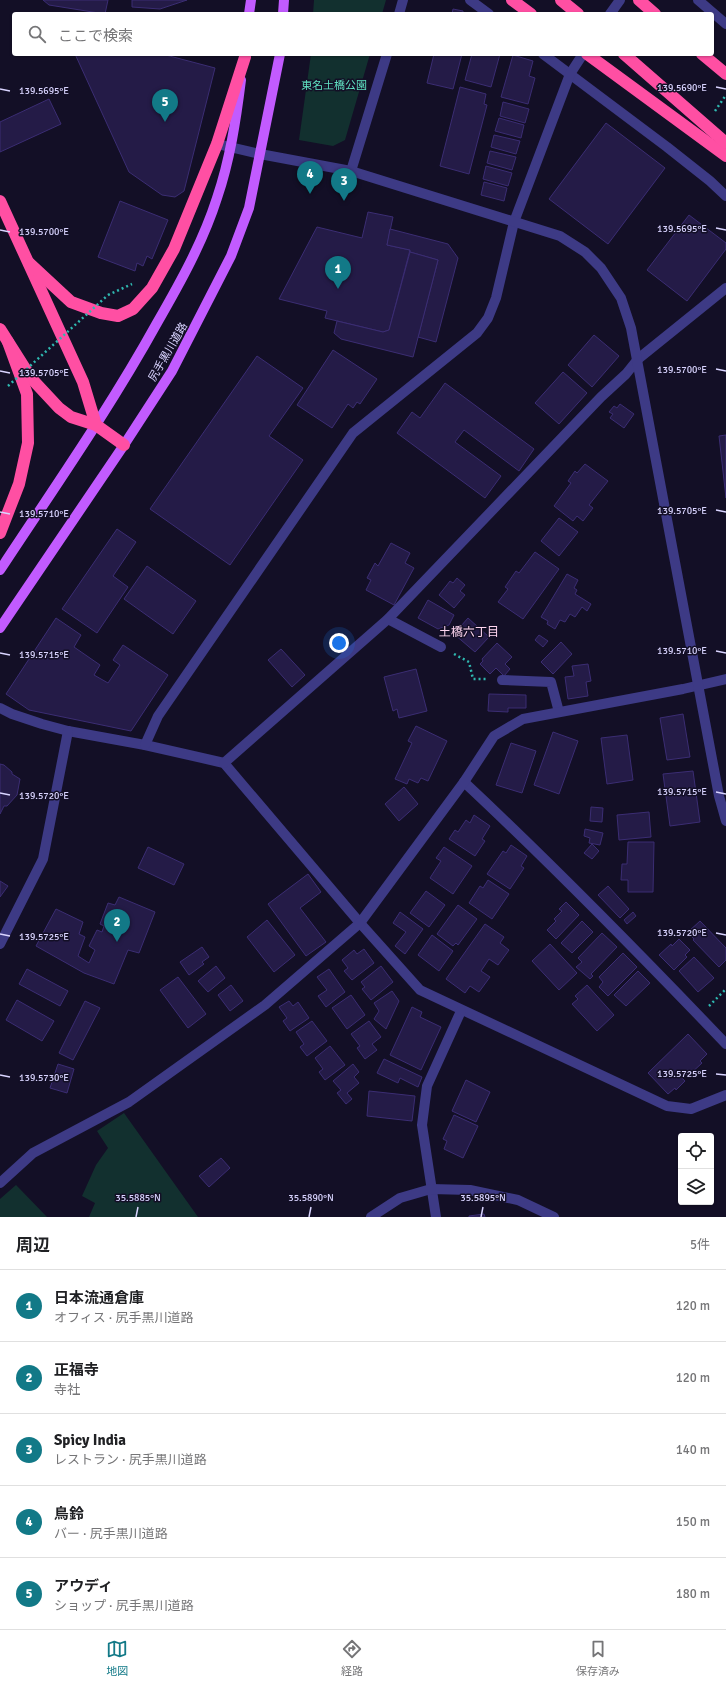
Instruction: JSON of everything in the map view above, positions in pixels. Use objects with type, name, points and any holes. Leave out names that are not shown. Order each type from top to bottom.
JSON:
[{"type":"highway","points":[[512,0],[528,12]]},
{"type":"highway","points":[[561,0],[576,12]]},
{"type":"highway","points":[[639,0],[653,12]]},
{"type":"highway","points":[[29,264],[71,302],[101,313],[118,316],[133,309],[152,288],[174,249],[217,144],[245,56]]},
{"type":"highway","points":[[590,56],[726,156]]},
{"type":"highway","points":[[626,56],[726,143]]},
{"type":"highway","points":[[704,56],[726,74]]},
{"type":"highway","points":[[0,201],[83,382],[96,425]]},
{"type":"highway","points":[[0,329],[31,378],[59,408],[71,417],[96,425],[124,445]]},
{"type":"highway","points":[[0,533],[19,484],[28,443],[26,394],[8,342]]},
{"type":"main road","points":[[249,12],[251,0]]},
{"type":"main road","points":[[283,12],[284,0]]},
{"type":"main road","points":[[0,570],[96,425],[140,353],[199,245],[217,198],[230,147],[245,56]]},
{"type":"main road","name":"尻手黒川道路","points":[[0,628],[124,445],[172,371],[231,256],[249,208],[280,56]]},
{"type":"street","points":[[400,12],[403,0]]},
{"type":"street","points":[[470,0],[486,12]]},
{"type":"street","points":[[611,12],[620,0]]},
{"type":"street","points":[[698,0],[712,12]]},
{"type":"street","points":[[714,14],[726,24]]},
{"type":"street","points":[[351,171],[385,56]]},
{"type":"street","points":[[546,56],[681,158],[726,196]]},
{"type":"street","points":[[145,745],[158,716],[353,433],[477,333],[488,318],[496,298],[514,222],[570,74],[582,56]]},
{"type":"street","points":[[217,144],[260,154],[351,171],[560,236],[585,252],[601,268],[621,298],[631,328],[719,796],[726,821]]},
{"type":"street","points":[[224,764],[388,619],[596,403],[626,374],[638,359],[726,288]]},
{"type":"street","points":[[388,619],[441,647]]},
{"type":"street","points":[[0,1183],[33,1153],[129,1102],[266,1005],[360,923],[464,782],[494,736],[522,719],[699,685],[726,678]]},
{"type":"street","points":[[502,680],[551,682],[559,712]]},
{"type":"street","points":[[0,708],[12,714],[68,731],[145,745],[224,764],[360,923],[420,990],[667,1106],[691,1109],[726,1095]]},
{"type":"street","points":[[0,944],[43,858],[68,731]]},
{"type":"street","points":[[464,782],[538,851],[726,1044]]},
{"type":"street","points":[[436,1217],[422,1125],[427,1086],[461,1010]]},
{"type":"street","points":[[371,1217],[400,1198],[431,1189],[470,1190],[518,1200],[554,1217]]},
{"type":"path","points":[[8,386],[108,295],[136,282]]},
{"type":"path","points":[[441,647],[470,662],[473,679],[502,680]]},
{"type":"path","points":[[699,1016],[726,989]]},
{"type":"green space","points":[[314,0],[386,0],[383,12],[313,12]]},
{"type":"green space","name":"東名土橋公園","points":[[311,56],[369,56],[345,140],[333,146],[299,140]]},
{"type":"green space","points":[[124,1113],[198,1217],[89,1217],[95,1203],[82,1196],[96,1165],[108,1148],[97,1131]]},
{"type":"green space","points":[[16,1185],[47,1217],[0,1217],[0,1199]]},
{"type":"building","points":[[43,0],[108,0],[105,12],[93,12],[49,5]]},
{"type":"building","points":[[132,0],[187,0],[160,9],[132,7]]},
{"type":"building","points":[[453,9],[463,11],[463,12],[452,12]]},
{"type":"building","points":[[76,56],[170,56],[215,68],[184,191],[175,197],[162,195],[129,172]]},
{"type":"building","points":[[434,56],[461,56],[453,89],[427,83]]},
{"type":"building","points":[[471,56],[499,56],[491,87],[465,80]]},
{"type":"building","points":[[513,56],[533,61],[529,76],[535,78],[528,104],[501,97]]},
{"type":"building","points":[[460,87],[486,94],[484,104],[487,105],[469,174],[440,166]]},
{"type":"building","points":[[49,99],[61,124],[0,152],[0,122]]},
{"type":"building","points":[[503,102],[529,109],[525,123],[500,116]]},
{"type":"building","points":[[499,118],[524,125],[521,138],[495,131]]},
{"type":"building","points":[[606,123],[665,168],[608,244],[549,199]]},
{"type":"building","points":[[494,135],[520,141],[516,154],[491,147]]},
{"type":"building","points":[[490,151],[516,157],[512,170],[487,163]]},
{"type":"building","points":[[486,166],[512,173],[508,186],[483,179]]},
{"type":"building","points":[[484,182],[507,188],[504,201],[481,195]]},
{"type":"building","points":[[120,201],[168,220],[152,259],[147,256],[143,266],[137,263],[135,271],[98,257]]},
{"type":"building","points":[[368,212],[393,217],[387,245],[410,250],[389,330],[383,332],[325,318],[327,311],[279,299],[317,227],[362,238]]},
{"type":"building","points":[[689,215],[726,243],[726,249],[687,301],[647,270]]},
{"type":"building","points":[[390,229],[448,244],[458,258],[436,342],[418,337],[438,260],[410,252],[410,250],[387,245]]},
{"type":"building","points":[[410,252],[438,260],[413,357],[341,339],[334,333],[337,321],[383,332],[389,330]]},
{"type":"building","points":[[594,335],[619,356],[592,387],[568,365]]},
{"type":"building","points":[[333,350],[377,379],[360,404],[357,402],[353,408],[348,404],[332,428],[297,405]]},
{"type":"building","points":[[257,356],[303,388],[269,436],[303,460],[230,565],[150,509]]},
{"type":"building","points":[[563,372],[587,393],[559,424],[535,403]]},
{"type":"building","points":[[445,383],[534,449],[519,471],[464,430],[455,442],[501,476],[485,498],[397,433],[412,412],[420,418]]},
{"type":"building","points":[[620,404],[634,414],[624,428],[610,418],[613,414],[609,412],[614,406],[617,408]]},
{"type":"building","points":[[726,435],[726,498],[719,436]]},
{"type":"building","points":[[585,464],[608,481],[589,505],[593,508],[583,521],[577,516],[573,521],[554,506],[571,483],[568,481],[575,471],[577,473]]},
{"type":"building","points":[[559,518],[578,532],[559,556],[541,541]]},
{"type":"building","points":[[117,529],[136,542],[113,576],[128,587],[97,633],[62,609]]},
{"type":"building","points":[[391,543],[410,553],[405,563],[414,568],[394,605],[366,590],[371,580],[367,578],[375,563],[378,566]]},
{"type":"building","points":[[535,552],[559,569],[523,619],[498,602],[508,589],[505,587],[516,571],[519,573]]},
{"type":"building","points":[[147,566],[196,601],[173,634],[124,599]]},
{"type":"building","points":[[567,574],[578,580],[574,588],[577,590],[575,594],[591,604],[587,611],[582,607],[575,617],[570,614],[565,622],[560,620],[555,629],[547,624],[548,621],[541,617]]},
{"type":"building","points":[[457,578],[465,585],[460,591],[465,595],[454,608],[439,595],[450,581],[453,583]]},
{"type":"building","points":[[428,600],[454,615],[449,625],[438,629],[418,618]]},
{"type":"building","points":[[56,618],[81,635],[74,647],[100,665],[94,675],[108,683],[120,665],[113,660],[123,645],[168,675],[131,731],[29,710],[6,694]]},
{"type":"building","points":[[468,618],[489,637],[475,652],[454,634]]},
{"type":"building","points":[[539,635],[548,641],[543,647],[535,640]]},
{"type":"building","points":[[561,642],[572,654],[553,674],[541,662]]},
{"type":"building","points":[[497,643],[512,657],[505,664],[510,669],[504,676],[496,668],[490,674],[480,664],[483,661],[482,659]]},
{"type":"building","points":[[281,649],[305,675],[292,687],[268,660]]},
{"type":"building","points":[[588,664],[591,681],[586,682],[588,696],[568,699],[565,677],[574,676],[572,666]]},
{"type":"building","points":[[416,669],[427,711],[399,718],[397,709],[393,711],[384,677]]},
{"type":"building","points":[[489,694],[526,695],[526,708],[508,708],[508,712],[488,711]]},
{"type":"building","points":[[683,714],[690,757],[667,760],[660,718]]},
{"type":"building","points":[[416,726],[447,741],[428,781],[421,778],[418,783],[409,779],[407,784],[395,779],[412,743],[408,741]]},
{"type":"building","points":[[553,732],[578,741],[559,794],[534,785]]},
{"type":"building","points":[[627,735],[633,780],[607,784],[601,738]]},
{"type":"building","points":[[511,743],[536,751],[522,793],[496,785]]},
{"type":"building","points":[[0,764],[4,765],[12,772],[12,774],[20,779],[17,795],[7,806],[4,806],[0,814]]},
{"type":"building","points":[[693,771],[700,822],[670,826],[663,774]]},
{"type":"building","points":[[404,787],[418,804],[399,821],[385,804]]},
{"type":"building","points":[[591,807],[603,808],[602,822],[590,821]]},
{"type":"building","points":[[649,812],[651,837],[619,840],[617,815]]},
{"type":"building","points":[[474,815],[490,826],[482,839],[485,841],[475,856],[449,839],[455,830],[458,832],[466,820],[470,823]]},
{"type":"building","points":[[585,829],[603,833],[600,845],[589,843],[590,838],[584,836]]},
{"type":"building","points":[[628,842],[654,842],[653,892],[628,892],[628,880],[621,880],[622,864],[627,864]]},
{"type":"building","points":[[592,844],[599,851],[592,859],[584,853]]},
{"type":"building","points":[[511,845],[527,856],[521,866],[524,868],[510,889],[487,874],[503,851],[506,853]]},
{"type":"building","points":[[148,847],[184,864],[174,885],[138,868]]},
{"type":"building","points":[[444,847],[472,866],[453,894],[430,878],[441,861],[436,858]]},
{"type":"building","points":[[308,874],[321,892],[300,908],[326,942],[306,956],[268,904]]},
{"type":"building","points":[[488,880],[509,894],[492,919],[469,903],[480,886],[483,888]]},
{"type":"building","points":[[0,881],[8,886],[0,897]]},
{"type":"building","points":[[608,886],[629,909],[620,918],[598,895]]},
{"type":"building","points":[[426,891],[445,905],[429,927],[410,913]]},
{"type":"building","points":[[119,897],[155,912],[139,953],[128,950],[114,984],[84,973],[36,946],[56,909],[83,922],[79,934],[85,937],[78,956],[89,963],[95,950],[89,946],[97,930],[102,932],[104,926],[100,924],[108,903],[115,905]]},
{"type":"building","points":[[566,902],[579,915],[556,939],[547,930],[556,921],[554,919],[562,911],[559,909]]},
{"type":"building","points":[[458,905],[477,919],[458,945],[456,943],[453,946],[437,934]]},
{"type":"building","points":[[400,912],[423,929],[405,954],[395,946],[406,932],[393,923]]},
{"type":"building","points":[[633,912],[636,916],[627,924],[624,920]]},
{"type":"building","points":[[267,920],[295,955],[274,972],[247,937]]},
{"type":"building","points":[[582,921],[593,932],[572,953],[561,943]]},
{"type":"building","points":[[700,921],[726,948],[726,960],[719,967],[693,940],[694,939],[688,932]]},
{"type":"building","points":[[485,924],[504,937],[500,943],[509,950],[498,965],[489,959],[481,971],[490,977],[479,992],[470,986],[465,993],[446,979]]},
{"type":"building","points":[[602,933],[617,947],[591,974],[593,976],[590,979],[576,967],[582,962],[578,958]]},
{"type":"building","points":[[432,935],[453,951],[439,971],[418,955]]},
{"type":"building","points":[[679,939],[690,950],[685,955],[687,957],[674,970],[659,955]]},
{"type":"building","points":[[550,944],[577,973],[559,990],[532,961]]},
{"type":"building","points":[[202,947],[209,957],[202,962],[204,964],[189,975],[180,962]]},
{"type":"building","points":[[364,949],[374,963],[352,980],[344,971],[348,968],[342,960],[354,950],[357,954]]},
{"type":"building","points":[[623,953],[637,967],[608,996],[599,987],[603,982],[599,977]]},
{"type":"building","points":[[694,957],[714,978],[698,992],[679,971]]},
{"type":"building","points":[[216,966],[225,978],[208,992],[198,981]]},
{"type":"building","points":[[381,966],[393,982],[371,1000],[362,989],[365,987],[361,982]]},
{"type":"building","points":[[27,969],[68,991],[60,1006],[19,984]]},
{"type":"building","points":[[329,969],[345,992],[326,1007],[318,996],[327,990],[317,977]]},
{"type":"building","points":[[638,971],[650,983],[626,1006],[614,995]]},
{"type":"building","points":[[178,977],[206,1014],[188,1028],[160,990]]},
{"type":"building","points":[[231,985],[243,1001],[230,1011],[218,995]]},
{"type":"building","points":[[587,985],[614,1015],[597,1031],[572,1004],[578,999],[575,996]]},
{"type":"building","points":[[392,991],[399,1001],[386,1029],[374,1019],[379,1011],[374,1003]]},
{"type":"building","points":[[351,995],[365,1015],[347,1029],[332,1008]]},
{"type":"building","points":[[17,1000],[54,1021],[42,1041],[6,1020]]},
{"type":"building","points":[[85,1001],[100,1008],[73,1060],[59,1053]]},
{"type":"building","points":[[289,1001],[293,1006],[298,1002],[309,1018],[290,1031],[283,1021],[287,1018],[279,1007]]},
{"type":"building","points":[[412,1007],[422,1012],[420,1017],[441,1027],[421,1070],[390,1055]]},
{"type":"building","points":[[312,1021],[327,1041],[307,1056],[300,1047],[304,1044],[296,1032]]},
{"type":"building","points":[[369,1021],[381,1037],[372,1044],[377,1050],[365,1059],[357,1048],[360,1046],[351,1034]]},
{"type":"building","points":[[688,1034],[707,1054],[700,1061],[702,1063],[688,1076],[686,1074],[682,1078],[685,1081],[676,1090],[675,1088],[668,1094],[648,1073]]},
{"type":"building","points":[[330,1046],[345,1065],[325,1080],[319,1072],[323,1069],[315,1058]]},
{"type":"building","points":[[384,1059],[422,1077],[418,1087],[400,1078],[398,1083],[377,1073]]},
{"type":"building","points":[[58,1064],[74,1069],[67,1093],[50,1088]]},
{"type":"building","points":[[353,1064],[359,1072],[354,1077],[359,1083],[347,1093],[352,1099],[346,1104],[337,1093],[341,1090],[333,1081]]},
{"type":"building","points":[[466,1080],[490,1092],[476,1122],[452,1111]]},
{"type":"building","points":[[369,1091],[415,1096],[412,1121],[367,1116]]},
{"type":"building","points":[[454,1115],[478,1126],[463,1158],[444,1149],[447,1141],[443,1139]]},
{"type":"building","points":[[221,1158],[230,1168],[209,1187],[199,1176]]},
{"type":"building","points":[[484,1214],[485,1217],[469,1217],[469,1216]]},
{"type":"place","name":"アウディ","points":[[165,122]]},
{"type":"place","name":"鳥鈴","points":[[310,194]]},
{"type":"place","name":"Spicy India","points":[[344,201]]},
{"type":"place","name":"日本流通倉庫","points":[[338,289]]},
{"type":"place","name":"正福寺","points":[[117,942]]},
{"type":"district","name":"土橋六丁目","points":[[469,632]]}]
